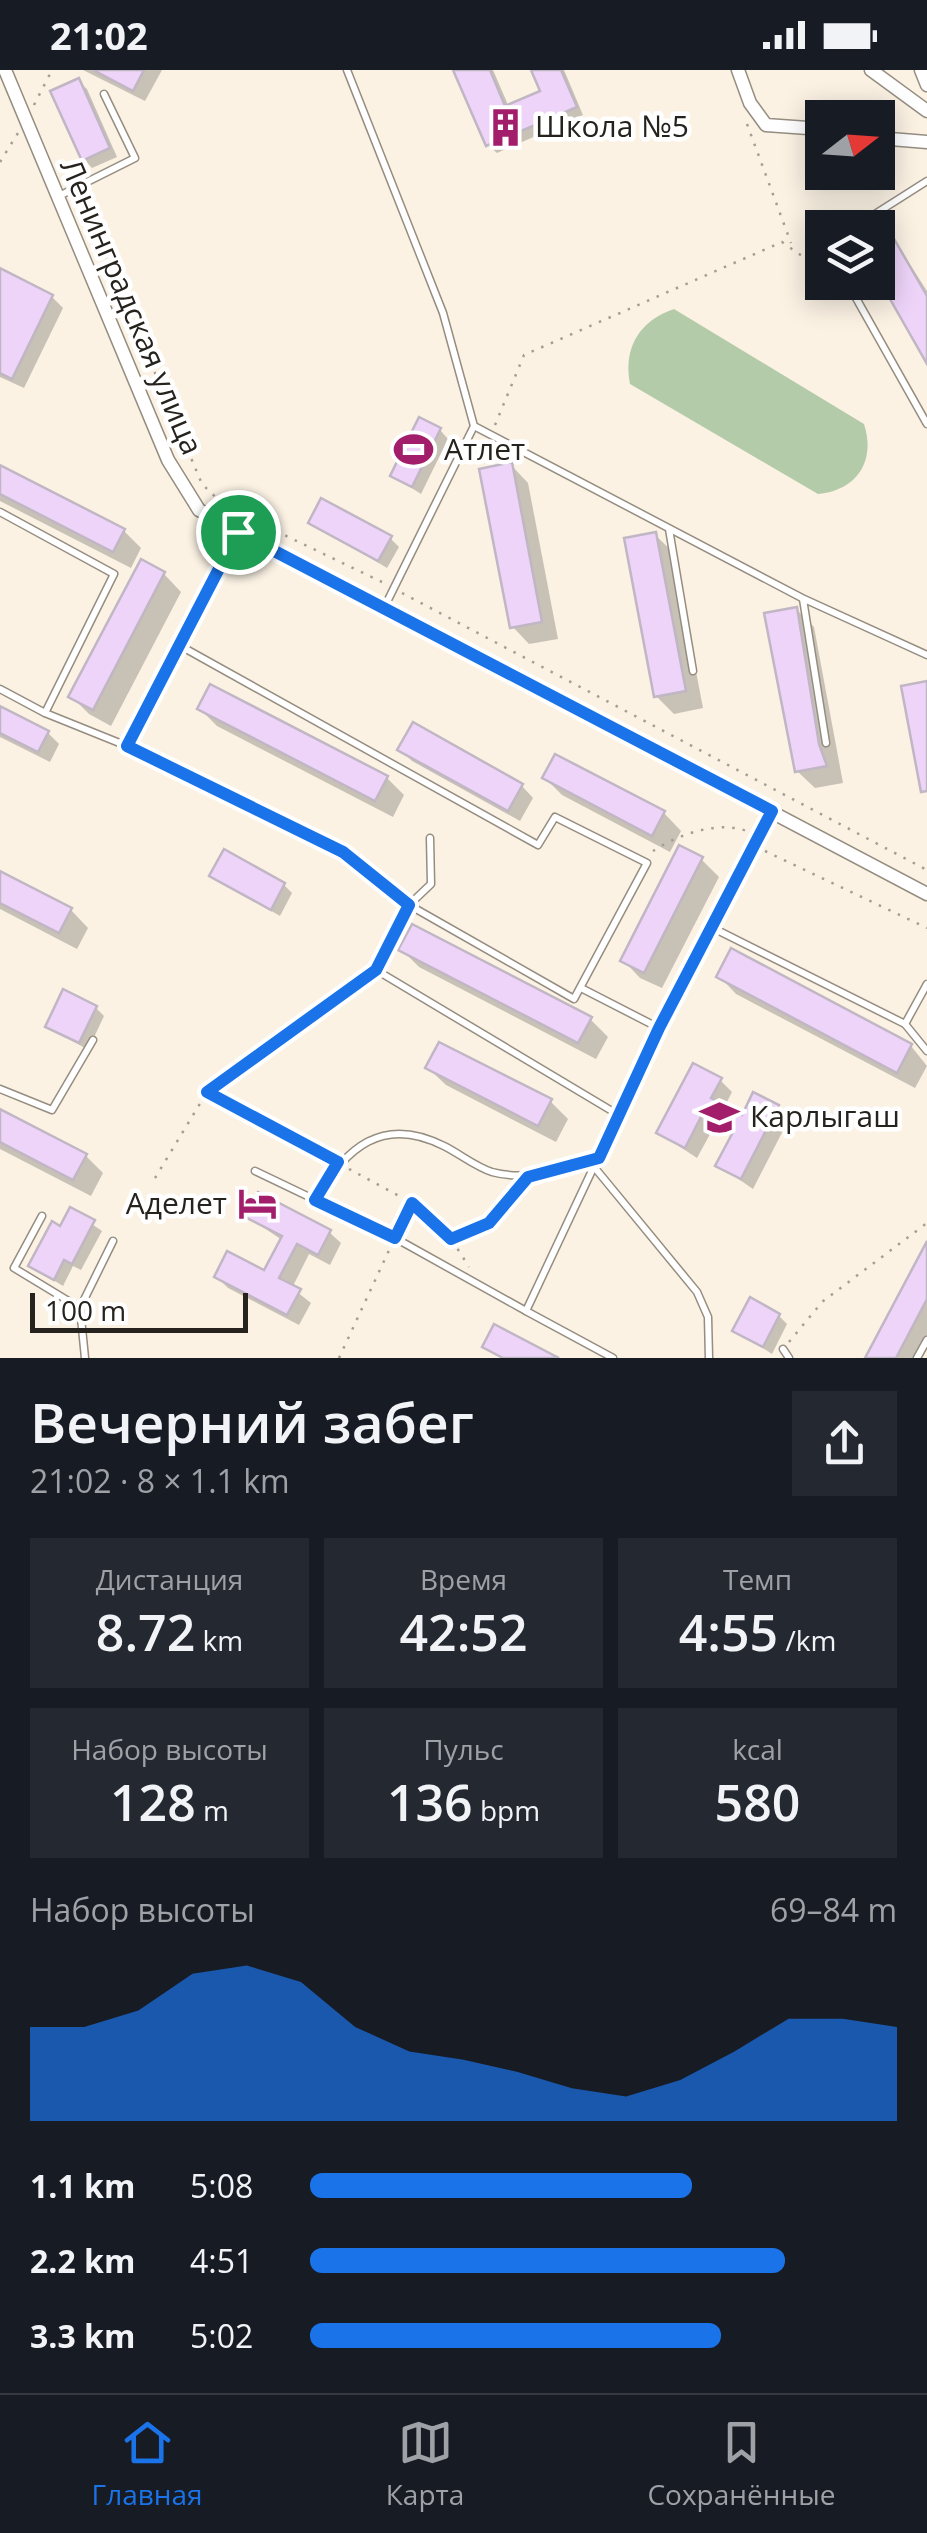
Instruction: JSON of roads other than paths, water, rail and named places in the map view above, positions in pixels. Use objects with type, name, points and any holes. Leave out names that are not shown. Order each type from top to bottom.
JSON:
[{"type":"street","points":[[738,70],[750,102],[766,125],[805,128]]},
{"type":"street","points":[[870,70],[927,110]]},
{"type":"street","points":[[922,70],[927,86]]},
{"type":"street","points":[[0,94],[9,73]]},
{"type":"street","name":"Ленинградская улица","points":[[9,73],[57,197],[182,488],[200,510],[927,894]]},
{"type":"street","points":[[895,139],[927,142]]},
{"type":"lane","points":[[348,70],[443,313],[474,426],[384,609]]},
{"type":"lane","points":[[57,197],[135,158],[104,94]]},
{"type":"lane","points":[[881,210],[927,181]]},
{"type":"lane","points":[[857,300],[927,424]]},
{"type":"lane","points":[[474,426],[802,598],[927,654]]},
{"type":"lane","points":[[0,512],[114,574],[45,713]]},
{"type":"lane","points":[[668,528],[693,671]]},
{"type":"lane","points":[[127,746],[238,532]]},
{"type":"lane","points":[[802,598],[826,743]]},
{"type":"lane","points":[[0,689],[45,713],[127,746],[343,852],[409,905],[574,999],[648,863],[556,817],[538,845],[177,644]]},
{"type":"lane","points":[[526,1311],[659,1028],[772,811]]},
{"type":"lane","points":[[430,838],[431,884],[409,905],[376,970],[617,1114]]},
{"type":"lane","points":[[713,928],[906,1024],[927,1050]]},
{"type":"lane","points":[[906,1024],[927,984]]},
{"type":"lane","points":[[581,988],[659,1028]]},
{"type":"lane","points":[[0,1089],[52,1110],[94,1040]]},
{"type":"lane","points":[[315,1200],[338,1162],[385,1133],[413,1132],[490,1172],[528,1177],[599,1158]]},
{"type":"lane","points":[[595,1168],[697,1292],[708,1317],[709,1358]]},
{"type":"lane","points":[[255,1171],[395,1238],[613,1358]]},
{"type":"lane","points":[[42,1216],[14,1268],[80,1308]]},
{"type":"lane","points":[[85,1358],[80,1308],[113,1241]]},
{"type":"lane","points":[[917,1358],[927,1340]]},
{"type":"lane","points":[[783,1349],[789,1358]]},
{"type":"place","name":"Школа №5","points":[[505,127]]},
{"type":"place","name":"Атлет","points":[[414,450]]},
{"type":"place","name":"Карлыгаш","points":[[720,1117]]},
{"type":"place","name":"Аделет","points":[[257,1204]]}]
